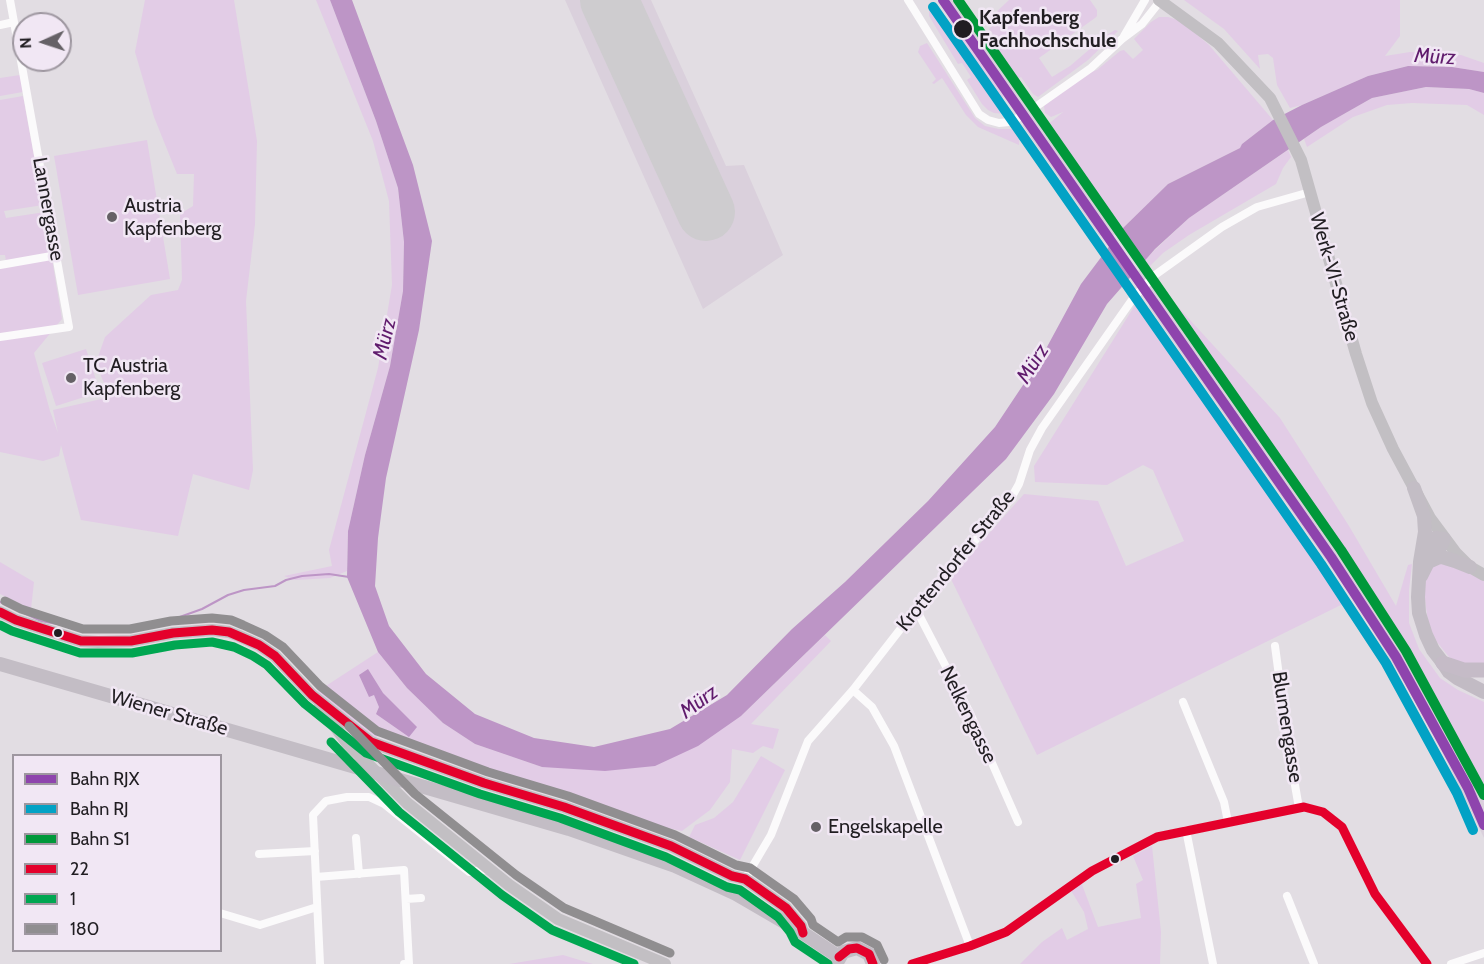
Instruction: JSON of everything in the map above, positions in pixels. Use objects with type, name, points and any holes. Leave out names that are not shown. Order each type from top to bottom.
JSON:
[{"type":"highway","points":[[1443,663],[1464,670],[1484,670]]},
{"type":"highway","points":[[1443,663],[1457,678],[1484,692]]},
{"type":"main road","name":"Werk-VI-Straße","points":[[1160,0],[1218,42],[1270,98],[1301,160],[1372,403],[1414,488],[1444,539],[1470,567],[1484,575]]},
{"type":"main road","points":[[1414,488],[1424,516],[1418,597],[1422,624],[1433,650],[1443,663]]},
{"type":"main road","points":[[1419,580],[1428,562],[1442,546],[1444,539],[1436,538],[1423,548]]},
{"type":"main road","points":[[1428,562],[1442,557],[1470,567]]},
{"type":"main road","points":[[0,612],[15,620],[58,635],[98,642],[131,641],[191,631],[229,632],[259,645],[275,656],[312,695],[347,743],[407,803],[489,869],[558,919],[665,964]]},
{"type":"main road","name":"Wiener Straße","points":[[0,663],[568,829],[675,866],[736,894],[803,933]]},
{"type":"main road","points":[[312,695],[371,742],[484,783],[564,807],[671,846],[732,876],[745,879],[786,908],[801,926],[803,933],[837,960],[849,949],[856,948],[869,954],[873,964]]},
{"type":"main road","points":[[364,760],[371,742]]},
{"type":"street","points":[[908,0],[979,114],[999,123],[1020,117]]},
{"type":"street","points":[[1122,39],[1145,0]]},
{"type":"street","points":[[1034,108],[1091,68],[1146,20],[1160,0]]},
{"type":"street","name":"Lannergasse","points":[[0,337],[69,327],[23,72]]},
{"type":"street","name":"Krottendorfer Straße","points":[[745,879],[771,835],[808,741],[916,609],[1010,500],[1019,484],[1030,450],[1042,428],[1134,297],[1155,275],[1184,252],[1257,207],[1310,192]]},
{"type":"street","points":[[0,265],[57,255]]},
{"type":"street","name":"Nelkengasse","points":[[916,609],[970,713],[1018,822]]},
{"type":"street","name":"Blumengasse","points":[[1275,646],[1299,808]]},
{"type":"street","points":[[852,690],[873,707],[894,746],[970,946]]},
{"type":"street","points":[[1183,702],[1224,802],[1228,822]]},
{"type":"street","points":[[320,964],[313,815],[326,801],[347,797],[369,797],[384,804],[469,872],[489,869]]},
{"type":"street","points":[[912,964],[970,946],[1010,930],[1070,886],[1157,837],[1299,808],[1313,808],[1323,812],[1342,827],[1375,894],[1427,964]]},
{"type":"street","points":[[1186,830],[1213,964]]},
{"type":"street","points":[[356,838],[359,874]]},
{"type":"street","points":[[259,854],[315,851]]},
{"type":"street","points":[[316,877],[404,870],[409,964],[404,964]]},
{"type":"street","points":[[1287,896],[1314,964]]},
{"type":"street","points":[[406,899],[421,898]]},
{"type":"street","points":[[222,914],[260,926],[317,907]]},
{"type":"street","points":[[1451,964],[1484,953]]},
{"type":"shaded area","points":[[145,0],[234,0],[257,141],[255,224],[246,301],[253,470],[249,490],[193,474],[178,536],[81,520],[61,445],[59,456],[43,461],[0,452],[0,267],[52,259],[62,319],[34,353],[58,433],[53,410],[110,397],[101,376],[98,357],[105,337],[151,295],[178,290],[182,280],[180,214],[193,206],[194,174],[177,174],[154,117],[135,52]]},
{"type":"shaded area","points":[[316,0],[330,0],[376,121],[398,188],[404,242],[403,291],[390,366],[365,455],[348,531],[347,571],[330,578],[295,580],[284,576],[332,566],[329,550],[378,368],[392,285],[389,201],[373,141]]},
{"type":"shaded area","name":"Mürz","points":[[330,0],[352,0],[413,165],[432,241],[419,330],[386,478],[378,538],[375,586],[389,626],[426,674],[475,714],[534,738],[594,747],[670,729],[727,695],[792,629],[845,582],[928,501],[995,427],[1041,358],[1081,284],[1123,228],[1168,184],[1240,148],[1273,120],[1368,76],[1408,66],[1452,67],[1484,72],[1484,93],[1469,89],[1426,87],[1372,98],[1321,127],[1189,218],[1155,249],[1107,304],[1054,394],[1006,459],[741,716],[698,746],[655,766],[605,771],[542,767],[475,744],[443,723],[407,688],[378,652],[347,577],[348,531],[365,455],[390,366],[403,291],[404,242],[398,188],[376,121]]},
{"type":"shaded area","points":[[565,0],[651,0],[726,166],[744,165],[783,255],[703,309]]},
{"type":"shaded area","points":[[941,0],[956,0],[1043,128],[1193,338],[1344,557],[1402,646],[1484,803],[1484,838],[1438,743],[1356,603],[1149,307],[1149,301],[1104,237],[1099,235],[1023,126],[1023,122],[1006,98],[1008,97]]},
{"type":"shaded area","points":[[1009,0],[1090,0],[1097,10],[1095,18],[1039,58],[1052,77],[1070,66],[1105,36],[1115,30],[1118,31],[1088,60],[1038,97],[1033,94],[1021,77],[1015,80],[984,36],[987,34],[989,37],[993,34],[989,29],[992,26],[992,16]]},
{"type":"shaded area","points":[[1184,0],[1400,0],[1400,36],[1385,56],[1410,52],[1461,55],[1484,63],[1484,72],[1452,67],[1408,66],[1368,76],[1290,108],[1277,85],[1273,58],[1268,54],[1258,55],[1260,69],[1224,29]]},
{"type":"shaded area","points":[[931,6],[947,27],[954,24],[1003,95],[1003,100],[1012,112],[994,113],[982,104],[967,80],[971,77],[962,63],[958,64],[929,16]]},
{"type":"shaded area","points":[[1159,17],[1181,21],[1209,45],[1273,120],[1240,148],[1168,184],[1123,228],[1116,218],[1109,217],[1046,126],[1063,112],[1051,117],[1045,113],[1044,106],[1087,73],[1097,70],[1120,51],[1124,50],[1133,59],[1143,50],[1134,39]]},
{"type":"shaded area","points":[[927,43],[975,118],[985,126],[999,129],[1013,129],[1020,125],[1019,145],[978,127],[966,115],[942,78],[932,83],[936,79],[918,52],[920,46]]},
{"type":"shaded area","points":[[20,75],[23,92],[0,96],[0,78]]},
{"type":"shaded area","points":[[1426,87],[1469,89],[1484,93],[1484,115],[1467,105],[1412,103],[1387,105],[1353,117],[1307,147],[1304,139],[1372,98]]},
{"type":"shaded area","points":[[23,96],[43,205],[4,211],[6,218],[45,212],[51,251],[49,254],[6,261],[5,255],[0,255],[0,100]]},
{"type":"shaded area","name":"Austria Kapfenberg","points":[[147,140],[170,279],[78,295],[54,156]]},
{"type":"shaded area","points":[[1288,150],[1291,157],[1276,184],[1189,235],[1163,253],[1146,270],[1141,263],[1189,218]]},
{"type":"shaded area","points":[[1157,284],[1280,418],[1349,526],[1396,606],[1408,565],[1412,564],[1409,623],[1419,649],[1440,678],[1458,690],[1484,702],[1484,803],[1442,718],[1402,646],[1344,557],[1155,286]]},
{"type":"shaded area","points":[[1137,302],[1347,602],[1037,755],[950,577],[1024,494],[1098,501],[1126,566],[1184,541],[1153,470],[1143,465],[1107,485],[1035,482],[1034,466]]},
{"type":"shaded area","name":"TC Austria Kapfenberg","points":[[86,349],[100,392],[56,406],[42,363]]},
{"type":"shaded area","points":[[0,562],[34,582],[31,609],[0,594]]},
{"type":"shaded area","points":[[1438,562],[1465,570],[1484,581],[1484,664],[1463,665],[1449,657],[1433,637],[1428,622],[1424,592],[1426,578],[1431,567]]},
{"type":"shaded area","points":[[825,635],[831,641],[751,724],[779,729],[773,749],[763,746],[753,753],[732,749],[730,782],[710,810],[682,831],[648,824],[573,795],[460,762],[413,746],[383,731],[371,742],[312,695],[378,652],[407,688],[443,723],[475,744],[542,767],[741,716]]},
{"type":"shaded area","points":[[368,669],[383,693],[417,727],[409,737],[376,714],[379,707],[374,695],[369,697],[359,675]]},
{"type":"shaded area","points":[[761,756],[785,770],[740,860],[689,837],[695,825],[714,818],[733,802]]},
{"type":"shaded area","points":[[1152,846],[1161,932],[1160,964],[1020,964],[1042,942],[1062,928],[1067,940],[1088,929],[1084,912],[1070,889],[1081,882],[1098,927],[1141,918],[1136,884],[1143,880],[1133,856]]},
{"type":"shaded area","points":[[563,955],[593,964],[509,964]]},
{"type":"pier","points":[[1117,231],[1142,267],[1132,278],[1108,243]]},
{"type":"waterway","points":[[0,602],[41,621],[73,627],[121,631],[163,623],[202,609],[228,595],[244,590],[275,586],[286,580],[302,576],[329,574],[349,577]]},
{"type":"runway","points":[[609,0],[706,212]]},
{"type":"tunnel","points":[[1020,117],[1034,108]]},
{"type":"rail line","name":"RJX","points":[[943,0],[1331,557],[1396,657],[1468,788],[1484,825]]},
{"type":"rail line","name":"S1","points":[[958,0],[1341,550],[1406,651],[1484,795]]},
{"type":"rail line","name":"RJ","points":[[933,7],[1321,564],[1386,663],[1457,793],[1473,830]]},
{"type":"transit line","name":"180","points":[[5,601],[21,609],[83,629],[130,629],[171,621],[212,618],[231,620],[265,635],[283,647],[320,686],[377,731],[488,772],[568,796],[675,835],[736,865],[750,868],[794,899],[811,919],[813,925],[838,942],[846,937],[862,937],[877,945],[884,960]]},
{"type":"transit line","name":"22","points":[[0,612],[16,620],[81,641],[131,641],[173,633],[212,630],[229,632],[259,645],[275,656],[312,695],[371,742],[484,783],[564,807],[671,846],[732,876],[745,879],[786,908],[801,926],[803,933]]},
{"type":"transit line","name":"1","points":[[0,625],[80,653],[132,653],[175,645],[212,642],[234,647],[267,665],[305,704],[366,753],[480,794],[560,818],[666,857],[727,887],[740,890],[778,917],[795,942],[828,964]]},
{"type":"transit line","name":"180","points":[[349,726],[415,794],[516,875],[564,908],[670,953]]},
{"type":"transit line","name":"1","points":[[331,742],[399,812],[502,895],[552,930],[634,964]]},
{"type":"transit line","name":"22","points":[[912,964],[1006,932],[1092,871],[1157,837],[1304,807],[1323,812],[1342,827],[1375,894],[1427,964]]},
{"type":"transit line","name":"22","points":[[839,957],[849,949],[857,948],[869,954],[873,964]]},
{"type":"place","name":"Kapfenberg Fachhochschule","points":[[963,29]]},
{"type":"place","name":"Austria Kapfenberg","points":[[112,217]]},
{"type":"place","name":"TC Austria Kapfenberg","points":[[71,378]]},
{"type":"place","name":"Engelskapelle","points":[[816,827]]}]
